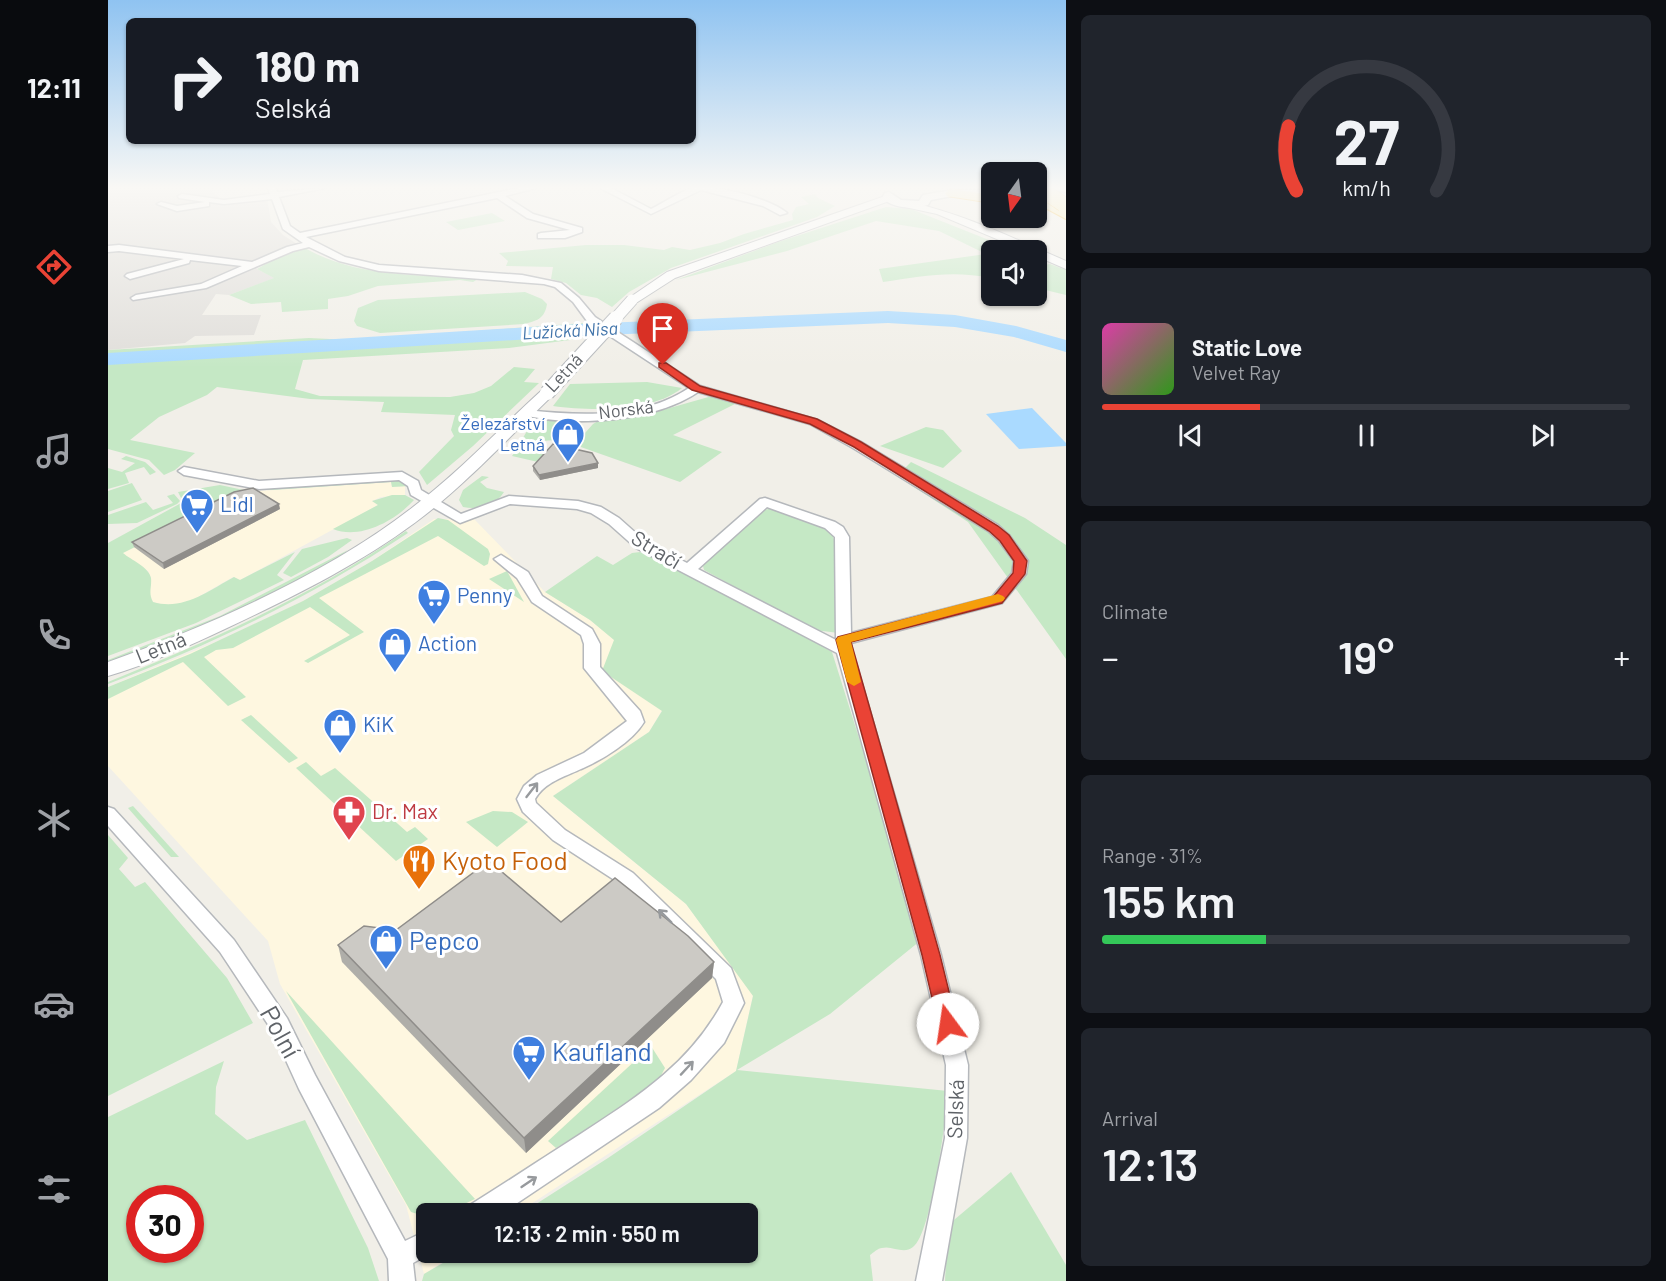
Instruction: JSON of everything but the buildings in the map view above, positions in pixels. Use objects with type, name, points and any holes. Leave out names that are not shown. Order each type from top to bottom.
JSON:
[{"type":"street","points":[[136,297],[204,286],[295,248]]},
{"type":"street","points":[[318,248],[342,259],[379,268],[545,280],[558,285],[576,300],[591,319],[696,388],[814,422],[857,445],[993,528],[1004,538],[1020,561],[1019,574],[997,600],[844,645]]},
{"type":"street","name":"Letná","points":[[108,669],[224,623],[379,541],[432,501],[531,409],[632,300],[671,275],[746,248]]},
{"type":"street","points":[[108,249],[269,258]]},
{"type":"street","points":[[130,276],[195,253],[254,265]]},
{"type":"street","points":[[1047,257],[1066,265]]},
{"type":"street","name":"Norská","points":[[531,409],[572,417],[625,413],[676,403],[696,388]]},
{"type":"street","points":[[184,471],[260,485],[402,476],[414,484],[415,492],[432,501]]},
{"type":"street","name":"Stračí","points":[[432,501],[460,519],[508,500],[578,505],[596,510],[614,521],[641,545],[844,645]]},
{"type":"street","name":"Selská","points":[[689,569],[765,502],[835,527],[842,537],[844,645],[931,955],[957,1065],[956,1138],[929,1281]]},
{"type":"street","points":[[496,1203],[651,1100],[683,1073],[716,1035],[734,1003],[724,974],[626,878],[560,835],[529,807],[526,799],[538,783],[555,772],[582,761],[636,722],[634,715],[592,668],[592,644],[587,632],[537,598],[523,575],[501,559]]},
{"type":"street","name":"Polní","points":[[108,814],[227,946],[280,1024],[401,1269]]},
{"type":"street","points":[[401,1269],[416,1253]]},
{"type":"shaded area","points":[[108,248],[288,248],[253,262],[257,269],[275,278],[229,295],[216,294],[202,315],[261,315],[254,335],[195,336],[185,343],[108,350]]},
{"type":"shaded area","points":[[391,482],[392,487],[405,486],[405,495],[381,497],[372,501],[378,505],[240,580],[233,577],[191,601],[177,605],[153,602],[149,596],[151,578],[148,571],[122,553],[234,496],[260,491]]},
{"type":"shaded area","points":[[434,519],[474,519],[545,592],[590,620],[615,640],[603,671],[662,710],[649,732],[553,796],[686,904],[753,995],[736,1071],[532,1203],[416,1203],[416,1243],[406,1205],[280,984],[268,941],[108,766],[108,687],[225,638],[303,601],[372,561]]},
{"type":"shaded area","points":[[421,1263],[441,1263],[424,1274]]},
{"type":"green space","points":[[305,248],[325,258],[367,270],[478,279],[473,282],[460,280],[378,286],[348,296],[328,299],[328,309],[282,312],[281,302],[251,304],[229,295],[274,278],[257,269],[273,260]]},
{"type":"green space","points":[[556,248],[646,248],[664,250],[677,248],[690,250],[729,248],[671,268],[629,292],[612,307],[597,298],[581,295],[566,283],[551,279],[553,267],[506,266],[508,261],[499,253]]},
{"type":"green space","points":[[762,248],[797,248],[676,280]]},
{"type":"green space","points":[[981,255],[981,277],[950,274],[883,282],[879,269]]},
{"type":"green space","points":[[1047,264],[1066,270],[1066,295],[1047,290]]},
{"type":"green space","points":[[525,292],[542,299],[547,304],[540,318],[524,324],[380,333],[357,326],[354,321],[358,308],[378,300]]},
{"type":"green space","points":[[584,323],[586,333],[578,339],[509,348],[303,360],[295,389],[320,396],[450,397],[474,393],[491,386],[514,367],[535,369],[524,382],[539,383],[473,446],[427,485],[419,472],[454,436],[451,430],[455,415],[381,412],[384,402],[310,399],[217,387],[207,395],[159,417],[130,440],[195,453],[175,470],[164,475],[149,460],[108,449],[108,350],[309,338],[351,340]]},
{"type":"green space","points":[[647,382],[682,388],[654,402],[637,406],[584,409],[553,406],[570,384]]},
{"type":"green space","points":[[712,396],[737,403],[673,435],[722,452],[680,482],[578,446],[578,441],[593,424],[600,420],[638,417]]},
{"type":"green space","points":[[548,419],[581,420],[569,439],[542,441],[546,453],[538,462],[512,456],[529,428]]},
{"type":"green space","points":[[926,427],[943,430],[962,451],[943,468],[880,446]]},
{"type":"green space","points":[[126,456],[145,462],[156,472],[150,475],[144,467],[125,473],[129,483],[108,489],[108,468],[122,472],[135,463],[121,459]]},
{"type":"green space","points":[[911,462],[1025,518],[1066,545],[1066,659],[968,522],[897,476]]},
{"type":"green space","points":[[482,476],[489,477],[480,482],[487,488],[504,492],[496,501],[486,506],[463,507],[459,500],[463,490]]},
{"type":"green space","points":[[401,480],[410,486],[392,487],[391,482],[272,490],[253,489]]},
{"type":"green space","points":[[132,483],[142,500],[108,512],[108,491]]},
{"type":"green space","points":[[220,485],[253,492],[223,503],[123,553],[150,574],[153,602],[175,604],[185,602],[234,577],[240,580],[295,552],[277,575],[284,580],[196,623],[108,656],[108,543],[183,502],[178,492]]},
{"type":"green space","points":[[174,494],[180,501],[177,504],[137,523],[108,524],[108,515],[146,502],[153,510],[173,503],[167,496]]},
{"type":"green space","points":[[392,495],[405,495],[414,500],[397,515],[365,530],[343,532],[333,529],[378,505],[372,501]]},
{"type":"green space","points":[[772,508],[830,528],[837,548],[839,633],[814,630],[704,570],[705,562],[761,511]]},
{"type":"green space","points":[[438,518],[448,520],[488,549],[490,554],[488,564],[484,566],[438,536],[319,598],[364,632],[308,663],[304,661],[350,635],[310,607],[233,648],[216,650],[204,657],[246,697],[228,706],[183,662],[108,699],[108,687],[190,654],[303,601],[372,561]]},
{"type":"green space","points":[[406,531],[408,533],[373,556],[262,617],[147,669],[108,684],[108,682],[261,615],[335,576]]},
{"type":"green space","points":[[347,538],[352,540],[328,557],[291,577],[283,573],[302,549]]},
{"type":"green space","points":[[348,550],[330,564],[300,580],[209,623],[108,664],[108,660],[220,616]]},
{"type":"green space","points":[[640,552],[738,599],[832,652],[908,894],[920,941],[830,1014],[737,1070],[948,1091],[937,1174],[920,1238],[909,1249],[886,1247],[870,1255],[873,1281],[422,1281],[424,1274],[443,1263],[758,1263],[758,1203],[538,1203],[736,1071],[753,996],[686,904],[553,796],[649,732],[662,711],[602,671],[614,640],[590,620],[545,592],[597,556],[613,565],[632,553]]},
{"type":"green space","points":[[507,571],[524,602],[489,579]]},
{"type":"green space","points":[[251,715],[298,758],[289,763],[241,720]]},
{"type":"green space","points":[[306,762],[321,776],[335,768],[407,832],[415,827],[428,839],[396,861],[296,768]]},
{"type":"green space","points":[[133,806],[179,857],[171,857],[128,808]]},
{"type":"green space","points":[[493,811],[512,812],[528,822],[497,847],[466,822]]},
{"type":"green space","points":[[108,835],[128,858],[119,869],[135,887],[145,882],[227,978],[253,1023],[108,1096]]},
{"type":"green space","points":[[286,991],[475,1199],[466,1203],[416,1203],[416,1213],[411,1212]]},
{"type":"green space","points":[[651,1046],[665,1068],[654,1089],[556,1148],[548,1141]]},
{"type":"green space","points":[[224,1061],[216,1087],[215,1114],[247,1140],[305,1120],[368,1248],[379,1281],[108,1281],[108,1117]]},
{"type":"green space","points":[[1011,1172],[1066,1265],[1066,1281],[945,1281],[948,1225]]},
{"type":"water","points":[[1032,408],[1066,443],[1066,446],[1019,449],[986,414]]},
{"type":"waterway","name":"Lužická Nisa","points":[[108,359],[580,330],[888,317],[955,321],[1016,332],[1066,346]]},
{"type":"slow traffic","points":[[854,682],[843,640],[998,598]]},
{"type":"place","name":"Železářství Letná","points":[[568,463]]},
{"type":"place","name":"Lidl","points":[[197,534]]},
{"type":"place","name":"Penny","points":[[434,625]]},
{"type":"place","name":"Action","points":[[395,673]]},
{"type":"place","name":"KiK","points":[[340,754]]},
{"type":"place","name":"Dr. Max","points":[[349,841]]},
{"type":"place","name":"Kyoto Food","points":[[419,890]]},
{"type":"place","name":"Pepco","points":[[386,970]]},
{"type":"place","name":"Kaufland","points":[[529,1081]]},
{"type":"route","points":[[663,365],[696,388],[814,422],[857,445],[993,528],[1004,538],[1020,561],[1019,574],[997,600],[843,640],[931,955],[948,1024]]}]
